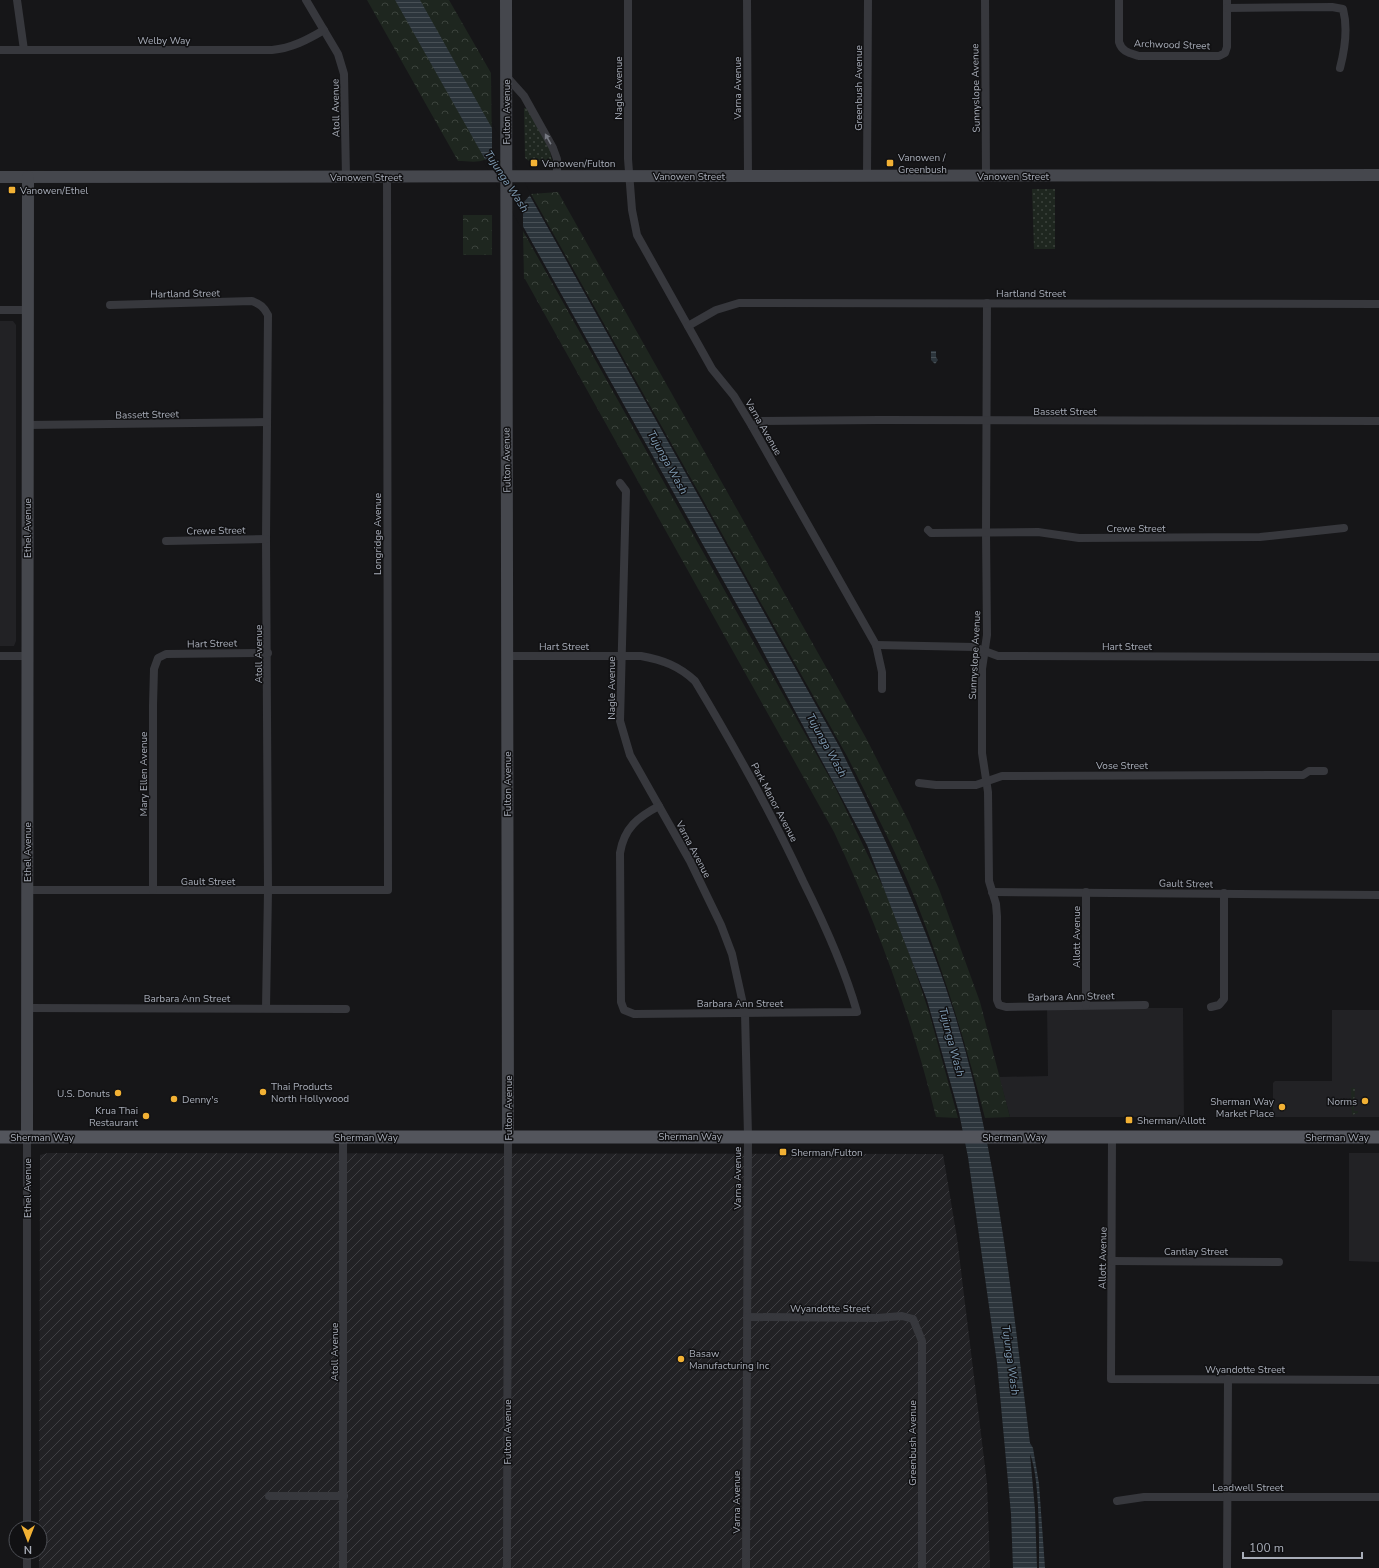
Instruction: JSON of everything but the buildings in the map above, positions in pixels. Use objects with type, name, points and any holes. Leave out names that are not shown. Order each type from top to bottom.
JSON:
[{"type":"main road","name":"Sherman Way","points":[[0,1136],[1379,1137]]},
{"type":"street","points":[[17,0],[24,50]]},
{"type":"street","name":"Atoll Avenue","points":[[306,0],[338,54],[344,74],[346,177]]},
{"type":"street","name":"Fulton Avenue","points":[[506,0],[507,204],[505,368],[508,1136],[507,1568]]},
{"type":"street","name":"Nagle Avenue","points":[[628,0],[629,177]]},
{"type":"street","name":"Varna Avenue","points":[[747,0],[748,176]]},
{"type":"street","name":"Greenbush Avenue","points":[[867,176],[868,0]]},
{"type":"street","name":"Sunnyslope Avenue","points":[[985,0],[986,176]]},
{"type":"street","name":"Archwood Street","points":[[1119,0],[1118,42],[1120,48],[1127,53],[1139,56],[1219,56],[1225,53],[1227,47],[1227,4]]},
{"type":"street","points":[[1227,4],[1332,7],[1343,9],[1346,20],[1344,53],[1340,68]]},
{"type":"street","name":"Welby Way","points":[[0,50],[272,50],[300,44],[324,30]]},
{"type":"street","points":[[506,76],[524,96],[553,148],[557,159],[557,176]]},
{"type":"street","name":"Vanowen Street","points":[[0,177],[1379,175]]},
{"type":"street","name":"Ethel Avenue","points":[[27,1520],[26,656],[28,177]]},
{"type":"street","name":"Longridge Avenue","points":[[387,177],[388,890]]},
{"type":"street","name":"Varna Avenue","points":[[629,177],[632,216],[637,235],[712,369],[734,396],[752,426],[876,646],[882,672],[882,689]]},
{"type":"street","name":"Hartland Street","points":[[110,305],[247,301],[259,304]]},
{"type":"street","name":"Hartland Street","points":[[688,326],[716,310],[739,303],[1379,304]]},
{"type":"street","name":"Sunnyslope Avenue","points":[[987,303],[987,635],[982,669],[982,753],[987,781],[988,877],[996,904],[997,916],[997,1000],[999,1005]]},
{"type":"street","name":"Atoll Avenue","points":[[259,304],[265,308],[268,315],[266,539],[268,653],[268,891],[266,1008]]},
{"type":"street","points":[[0,310],[27,310]]},
{"type":"street","name":"Bassett Street","points":[[752,426],[762,421],[1379,421]]},
{"type":"street","name":"Bassett Street","points":[[28,425],[267,422]]},
{"type":"street","name":"Nagle Avenue","points":[[620,483],[626,491],[620,721],[630,755],[659,806]]},
{"type":"street","name":"Crewe Street","points":[[928,530],[931,533],[1038,532],[1079,538],[1260,537],[1344,528]]},
{"type":"street","name":"Crewe Street","points":[[166,540],[266,539]]},
{"type":"street","name":"Hart Street","points":[[876,646],[974,647],[985,653],[998,656],[1379,657]]},
{"type":"street","name":"Hart Street","points":[[158,658],[166,654],[268,653]]},
{"type":"street","points":[[0,656],[26,656]]},
{"type":"street","name":"Hart Street","points":[[507,656],[621,656]]},
{"type":"street","name":"Park Manor Avenue","points":[[621,656],[641,656],[659,659],[685,672],[695,681],[752,780],[782,836],[824,923],[857,1012]]},
{"type":"street","name":"Mary Ellen Avenue","points":[[153,890],[153,705],[154,669],[158,658]]},
{"type":"street","name":"Vose Street","points":[[919,783],[936,785],[976,785],[1002,776],[1303,775],[1309,771],[1324,771]]},
{"type":"street","name":"Varna Avenue","points":[[659,806],[690,861],[722,925],[732,954],[745,1013],[748,1136],[746,1568]]},
{"type":"street","name":"Barbara Ann Street","points":[[659,806],[635,821],[626,832],[622,841],[620,853],[620,994],[624,1010],[634,1014],[857,1012]]},
{"type":"street","name":"Gault Street","points":[[27,890],[388,890]]},
{"type":"street","name":"Gault Street","points":[[992,892],[1379,895]]},
{"type":"street","name":"Allott Avenue","points":[[1086,892],[1086,1005]]},
{"type":"street","points":[[1211,1007],[1222,1003],[1224,893]]},
{"type":"street","name":"Barbara Ann Street","points":[[999,1005],[1006,1007],[1029,1008],[1086,1005],[1145,1005]]},
{"type":"street","name":"Barbara Ann Street","points":[[27,1008],[346,1009]]},
{"type":"street","name":"Atoll Avenue","points":[[343,1136],[343,1568]]},
{"type":"street","name":"Allott Avenue","points":[[1111,1379],[1112,1137]]},
{"type":"street","name":"Cantlay Street","points":[[1112,1261],[1279,1262]]},
{"type":"street","name":"Wyandotte Street","points":[[747,1318],[877,1318],[902,1316],[913,1319]]},
{"type":"street","name":"Greenbush Avenue","points":[[913,1319],[922,1341],[922,1568]]},
{"type":"street","name":"Wyandotte Street","points":[[1111,1379],[1379,1380]]},
{"type":"street","points":[[1227,1568],[1228,1379]]},
{"type":"street","points":[[269,1496],[344,1496]]},
{"type":"street","name":"Leadwell Street","points":[[1117,1502],[1144,1497],[1379,1497]]},
{"type":"shaded area","points":[[0,321],[13,321],[16,325],[16,641],[14,646],[0,646]]},
{"type":"shaded area","points":[[1047,1008],[1183,1008],[1184,1117],[1010,1117],[999,1077],[1048,1076]]},
{"type":"shaded area","points":[[1332,1010],[1379,1010],[1379,1117],[1273,1117],[1273,1083],[1275,1081],[1332,1081]]},
{"type":"shaded area","points":[[48,1153],[943,1154],[957,1238],[987,1483],[990,1568],[39,1568],[39,1560],[48,1560],[48,1520],[39,1520],[40,1155]]},
{"type":"shaded area","points":[[1349,1153],[1379,1153],[1379,1262],[1349,1261]]},
{"type":"green space","points":[[367,0],[449,0],[491,73],[492,153],[489,157],[477,162],[458,161]]},
{"type":"green space","points":[[524,108],[527,108],[549,147],[552,161],[529,161],[525,158]]},
{"type":"green space","points":[[1032,189],[1055,189],[1055,249],[1034,249]]},
{"type":"green space","points":[[558,192],[866,738],[909,822],[939,889],[980,1002],[1010,1117],[985,1118],[962,1036],[936,954],[916,901],[883,828],[847,756],[531,194]]},
{"type":"green space","points":[[463,215],[492,215],[492,255],[463,255]]},
{"type":"green space","points":[[523,231],[836,789],[886,893],[913,964],[929,1012],[958,1118],[936,1117],[905,1008],[865,901],[834,832],[524,279]]},
{"type":"green space","points":[[1351,1088],[1355,1088],[1354,1111],[1358,1111],[1358,1113],[1352,1115]]},
{"type":"water","name":"Tujunga Wash","points":[[395,0],[420,0],[839,746],[919,916],[933,951],[957,1022],[984,1126],[994,1178],[1010,1284],[1030,1443],[1033,1448],[1039,1484],[1045,1568],[1039,1568],[1039,1526],[1036,1478],[1030,1454],[1035,1510],[1037,1568],[1013,1568],[1011,1514],[997,1363],[968,1157],[959,1113],[927,1000],[867,845],[758,642]]},
{"type":"water","points":[[931,351],[936,351],[936,357],[938,360],[935,364],[931,360]]},
{"type":"pier","points":[[492,123],[531,194],[523,203],[523,231],[483,161],[490,157],[492,153]]},
{"type":"place","name":"Vanowen/Fulton","points":[[534,163]]},
{"type":"place","name":"Vanowen / Greenbush","points":[[890,163]]},
{"type":"place","name":"Vanowen/Ethel","points":[[12,190]]},
{"type":"place","name":"Thai Products North Hollywood","points":[[263,1092]]},
{"type":"place","name":"U.S. Donuts","points":[[118,1093]]},
{"type":"place","name":"Denny's","points":[[174,1099]]},
{"type":"place","name":"Norms","points":[[1365,1101]]},
{"type":"place","name":"Sherman Way Market Place","points":[[1282,1107]]},
{"type":"place","name":"Krua Thai Restaurant","points":[[146,1116]]},
{"type":"place","name":"Sherman/Allott","points":[[1129,1120]]},
{"type":"place","name":"Sherman/Fulton","points":[[783,1152]]},
{"type":"place","name":"Basaw Manufacturing Inc","points":[[681,1359]]}]
